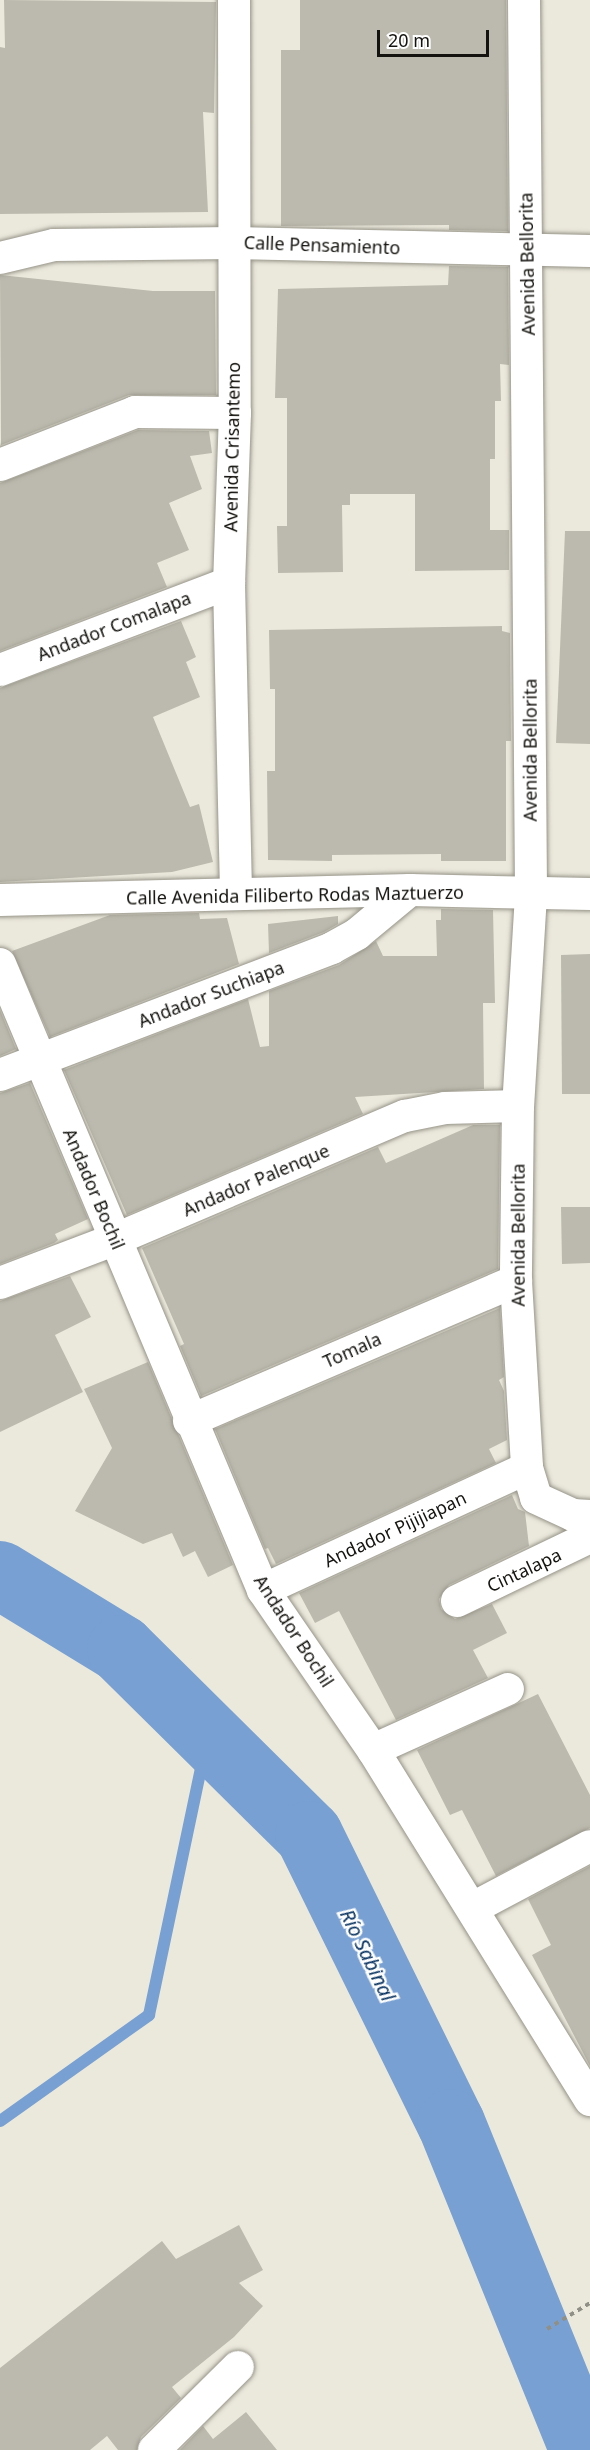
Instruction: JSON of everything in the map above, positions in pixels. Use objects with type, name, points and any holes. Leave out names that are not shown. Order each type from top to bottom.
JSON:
[{"type":"street","name":"Avenida Crisantemo","points":[[234,0],[235,413],[229,583],[236,894]]},
{"type":"street","name":"Avenida Bellorita","points":[[524,0],[528,251],[531,895],[518,1106],[516,1281],[527,1468],[536,1498],[573,1515],[590,1516]]},
{"type":"street","name":"Calle Pensamiento","points":[[0,258],[54,245],[234,243],[590,251]]},
{"type":"street","points":[[0,465],[135,412],[235,413]]},
{"type":"street","name":"Andador Comalapa","points":[[0,670],[229,583]]},
{"type":"street","name":"Calle Avenida Filiberto Rodas Maztuerzo","points":[[0,900],[410,890],[531,895],[590,894]]},
{"type":"street","name":"Andador Suchiapa","points":[[0,1075],[332,948],[357,934],[410,890]]},
{"type":"street","name":"Andador Bochil","points":[[0,964],[38,1059],[117,1239],[189,1421],[263,1590],[374,1750],[590,2100]]},
{"type":"street","name":"Andador Palenque","points":[[0,1283],[117,1239],[405,1116],[444,1108],[518,1106]]},
{"type":"street","name":"Tomala","points":[[189,1421],[516,1281]]},
{"type":"street","name":"Andador Pijijiapan","points":[[263,1590],[527,1468]]},
{"type":"street","name":"Cintalapa","points":[[457,1601],[590,1537]]},
{"type":"street","points":[[374,1750],[508,1689]]},
{"type":"street","points":[[473,1908],[590,1846]]},
{"type":"street","points":[[154,2450],[238,2367]]},
{"type":"path","points":[[546,2329],[590,2302]]},
{"type":"building","points":[[4,0],[216,2],[214,113],[203,112],[208,212],[0,214],[0,47],[5,48]]},
{"type":"building","points":[[300,0],[506,0],[508,231],[449,230],[449,225],[281,226],[281,50],[300,50]]},
{"type":"building","points":[[449,266],[508,267],[509,365],[500,364],[501,401],[495,401],[495,459],[490,459],[490,530],[509,530],[509,570],[415,571],[415,494],[350,494],[350,505],[342,505],[343,572],[278,573],[277,526],[287,526],[287,398],[275,398],[278,289],[448,285]]},
{"type":"building","points":[[0,275],[153,291],[215,291],[216,395],[129,395],[1,445]]},
{"type":"building","points":[[138,430],[209,431],[212,453],[190,456],[202,489],[169,503],[189,550],[157,563],[167,587],[0,651],[0,483]]},
{"type":"building","points":[[565,531],[590,531],[590,744],[556,743]]},
{"type":"building","points":[[181,621],[196,657],[186,662],[200,697],[153,717],[190,807],[199,804],[213,862],[172,872],[0,882],[0,688]]},
{"type":"building","points":[[502,626],[502,631],[510,633],[511,741],[506,741],[506,861],[441,861],[441,854],[332,855],[332,861],[268,860],[267,771],[275,771],[275,689],[270,689],[269,630]]},
{"type":"building","points":[[441,909],[493,910],[495,1003],[483,1003],[484,1089],[355,1097],[363,1114],[127,1215],[64,1070],[248,999],[260,1047],[269,1046],[269,991],[339,965],[376,941],[383,956],[437,956],[436,920],[441,920]]},
{"type":"building","points":[[199,913],[200,919],[227,918],[239,964],[50,1037],[12,951],[110,915]]},
{"type":"building","points":[[338,916],[338,924],[324,932],[269,953],[268,924]]},
{"type":"building","points":[[590,954],[590,1094],[562,1094],[561,955]]},
{"type":"building","points":[[0,1010],[16,1049],[0,1056]]},
{"type":"building","points":[[30,1083],[88,1219],[55,1234],[58,1240],[54,1243],[0,1264],[0,1093]]},
{"type":"building","points":[[473,1125],[500,1125],[498,1269],[201,1396],[180,1346],[184,1344],[142,1248],[378,1147],[386,1163]]},
{"type":"building","points":[[561,1207],[590,1207],[590,1263],[562,1264]]},
{"type":"building","points":[[70,1276],[91,1317],[55,1335],[83,1392],[0,1432],[0,1301]]},
{"type":"building","points":[[500,1308],[504,1377],[499,1380],[504,1391],[507,1440],[489,1449],[496,1463],[276,1564],[268,1548],[265,1549],[215,1429]]},
{"type":"building","points":[[148,1362],[233,1565],[208,1577],[195,1551],[183,1557],[172,1533],[143,1544],[75,1511],[112,1448],[84,1389]]},
{"type":"building","points":[[512,1495],[518,1509],[525,1512],[529,1546],[449,1585],[439,1599],[441,1609],[455,1619],[492,1604],[507,1633],[473,1650],[488,1678],[396,1720],[339,1611],[315,1623],[299,1593]]},
{"type":"building","points":[[538,1694],[590,1795],[590,1828],[496,1876],[462,1810],[450,1815],[417,1750]]},
{"type":"building","points":[[590,1866],[590,2066],[532,1955],[551,1945],[528,1899]]},
{"type":"building","points":[[239,2225],[263,2270],[239,2283],[263,2306],[234,2337],[172,2387],[181,2398],[141,2437],[137,2450],[118,2450],[107,2436],[90,2450],[0,2450],[0,2368],[162,2241],[176,2259]]},
{"type":"building","points":[[246,2412],[277,2450],[180,2450],[203,2426],[213,2439]]},
{"type":"waterway","name":"Río Sabinal","points":[[0,1575],[121,1649],[309,1835],[451,2123],[584,2450]]},
{"type":"waterway","points":[[0,2121],[149,2015],[208,1735]]}]
